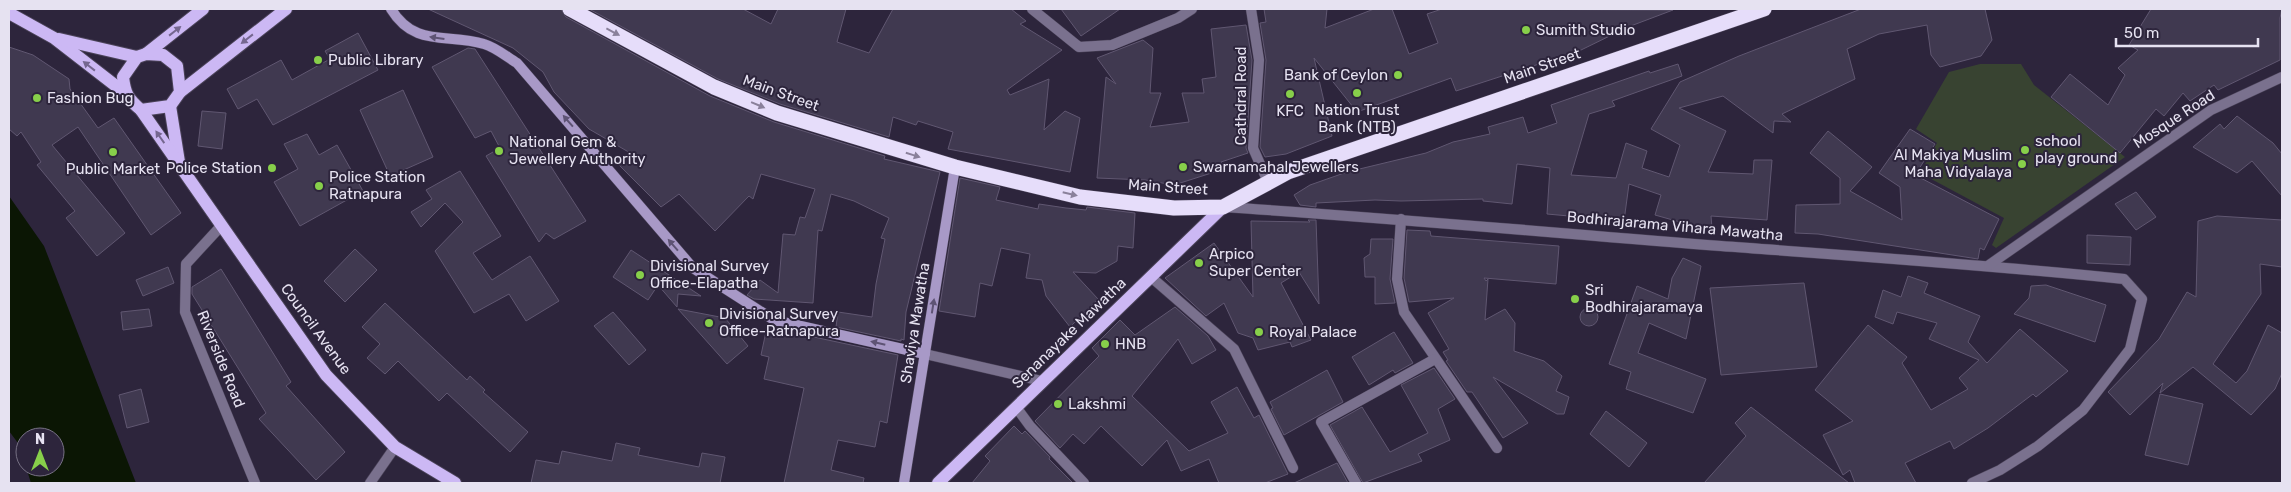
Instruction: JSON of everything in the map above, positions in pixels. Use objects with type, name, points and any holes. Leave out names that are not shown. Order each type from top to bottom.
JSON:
[{"type":"highway","name":"Main Street","points":[[570,9],[714,87],[777,113],[955,167],[1080,197],[1174,208],[1223,207],[1288,172],[1326,157],[1764,9]]},
{"type":"main road","points":[[125,93],[123,77],[141,56],[203,9]]},
{"type":"main road","points":[[9,13],[54,38],[125,93],[129,100],[141,110],[170,106],[180,92],[286,9]]},
{"type":"main road","points":[[54,38],[141,56],[163,55],[177,66],[180,92]]},
{"type":"main road","name":"Council Avenue","points":[[170,106],[180,165]]},
{"type":"main road","name":"Council Avenue","points":[[141,110],[326,375],[395,447],[455,483]]},
{"type":"main road","name":"Senanayake Mawatha","points":[[938,483],[1223,207]]},
{"type":"street","points":[[391,9],[399,22],[422,35],[484,44],[517,63],[693,268],[774,320],[1042,381]]},
{"type":"street","points":[[1032,9],[1079,47],[1112,45],[1178,18],[1192,9]]},
{"type":"street","name":"Cathdral Road","points":[[1251,9],[1259,60],[1253,148],[1268,182]]},
{"type":"street","name":"Mosque Road","points":[[1990,265],[2211,110],[2282,77]]},
{"type":"street","name":"Shaviya Mawatha","points":[[904,483],[955,167]]},
{"type":"street","name":"Bodhirajarama Vihara Mawatha","points":[[1223,207],[1990,265],[2124,279],[2142,299],[2130,349],[2083,410],[2038,446],[2000,470],[1972,483]]},
{"type":"street","points":[[1401,219],[1396,279],[1404,312],[1434,359],[1497,448]]},
{"type":"street","name":"Riverside Road","points":[[221,226],[186,264],[185,312],[254,483]]},
{"type":"street","points":[[1151,277],[1234,349],[1294,468]]},
{"type":"street","points":[[1356,483],[1322,422],[1434,359]]},
{"type":"street","points":[[1016,407],[1030,426],[1084,483]]},
{"type":"street","points":[[370,483],[395,447]]},
{"type":"shaded area","name":"school play ground","points":[[1980,64],[2021,64],[2034,85],[2125,157],[1996,248],[1992,245],[2004,218],[1920,173],[1937,143],[1916,129],[1949,72]]},
{"type":"shaded area","points":[[9,196],[44,246],[136,483],[31,483],[29,477],[65,477],[65,427],[15,427],[15,439],[9,431]]},
{"type":"building","points":[[428,9],[561,9],[566,17],[710,96],[774,122],[885,156],[884,159],[940,172],[906,312],[904,340],[901,339],[901,341],[836,327],[838,312],[872,317],[885,239],[881,238],[889,218],[854,201],[831,194],[822,231],[818,230],[813,303],[754,299],[747,295],[760,280],[778,293],[783,234],[795,235],[800,217],[805,218],[815,189],[761,174],[753,199],[749,196],[715,231],[679,194],[661,207],[618,164],[632,154],[589,129],[554,92],[543,72],[513,48]]},
{"type":"building","points":[[589,9],[743,9],[771,24],[778,9],[846,9],[837,42],[869,53],[893,9],[1011,9],[1026,21],[1020,24],[1062,50],[1007,90],[1010,95],[1049,79],[1044,130],[1065,111],[1080,118],[1070,172],[948,149],[953,132],[918,121],[916,125],[893,117],[889,137],[780,104],[718,79]]},
{"type":"building","points":[[1061,9],[1120,9],[1081,36]]},
{"type":"building","points":[[1264,9],[1327,9],[1325,28],[1374,9],[1392,9],[1409,54],[1438,43],[1427,14],[1442,9],[1673,10],[1628,27],[1579,51],[1456,91],[1451,78],[1357,112],[1314,58],[1332,136],[1286,154],[1265,157],[1260,147],[1266,60],[1260,23],[1266,22]]},
{"type":"building","points":[[1861,9],[1985,9],[1992,40],[1981,56],[1940,67],[1931,55],[1927,25],[1879,34],[1847,49],[1855,79],[1782,114],[1791,122],[1774,121],[1773,133],[1723,96],[1679,108],[1726,131],[1708,172],[1753,174],[1754,160],[1772,160],[1767,220],[1711,216],[1712,228],[1687,228],[1687,224],[1655,215],[1661,195],[1629,184],[1624,221],[1547,214],[1550,168],[1517,164],[1512,204],[1483,201],[1483,199],[1375,200],[1316,203],[1316,207],[1300,205],[1294,195],[1310,185],[1347,172],[1426,153],[1453,142],[1490,134],[1488,127],[1523,117],[1528,133],[1557,123],[1551,105],[1649,71],[1650,73],[1678,64],[1682,76],[1612,101],[1615,106],[1589,114],[1571,175],[1616,178],[1626,143],[1647,151],[1642,168],[1669,177],[1680,145],[1651,129],[1680,82],[1739,56]]},
{"type":"building","points":[[2151,9],[2282,9],[2280,18],[2280,60],[2218,90],[2214,85],[2190,101],[2183,93],[2164,116],[2156,109],[2120,153],[2051,97],[2070,74],[2108,105],[2125,75],[2118,68],[2138,50],[2129,45]]},
{"type":"building","points":[[1246,25],[1252,60],[1246,148],[1248,153],[1221,162],[1224,169],[1174,185],[1145,180],[1097,178],[1106,77],[1116,84],[1097,58],[1143,40],[1153,48],[1150,93],[1161,93],[1150,127],[1189,122],[1182,93],[1204,93],[1202,79],[1216,77],[1211,29]]},
{"type":"building","points":[[358,33],[378,70],[273,125],[257,99],[238,109],[227,89],[281,60],[292,80],[330,59],[325,51]]},
{"type":"building","points":[[9,47],[33,55],[69,79],[70,89],[98,128],[114,118],[181,213],[151,235],[78,127],[52,145],[125,233],[97,256],[66,218],[75,211],[37,165],[41,162],[21,132],[17,136],[9,129]]},
{"type":"building","name":"National Gem & Jewellery Authority","points":[[468,48],[475,49],[586,221],[554,239],[546,233],[539,242],[486,156],[500,148],[491,131],[475,138],[432,67]]},
{"type":"building","points":[[403,90],[433,157],[390,176],[360,110]]},
{"type":"building","points":[[202,111],[226,113],[222,149],[198,146]]},
{"type":"building","points":[[2237,116],[2273,143],[2282,154],[2282,196],[2252,161],[2237,173],[2193,147],[2220,124],[2224,129]]},
{"type":"building","points":[[1910,129],[1935,144],[1915,175],[1999,219],[1984,250],[1980,248],[1978,259],[1818,234],[1795,233],[1796,205],[1840,204],[1840,178],[1810,153],[1828,131],[1872,167],[1850,191],[1902,220],[1900,187],[1879,173]]},
{"type":"building","name":"Police Station Ratnapura","points":[[307,134],[319,155],[337,145],[363,191],[300,226],[274,182],[298,169],[284,144]]},
{"type":"building","points":[[460,171],[501,236],[473,253],[492,280],[530,256],[559,301],[526,321],[509,294],[474,313],[435,251],[463,222],[445,203],[421,227],[411,212],[432,199],[426,190]]},
{"type":"building","points":[[960,178],[1000,187],[996,200],[1038,209],[1039,204],[1086,210],[1087,207],[1135,213],[1133,248],[1118,246],[1117,261],[1096,273],[1073,272],[1098,299],[1070,327],[1046,296],[1042,280],[1026,278],[1030,254],[1001,248],[992,286],[980,283],[975,317],[939,311]]},
{"type":"building","points":[[2136,192],[2156,217],[2136,230],[2115,204]]},
{"type":"building","points":[[2217,216],[2282,220],[2282,267],[2260,264],[2261,294],[2213,364],[2236,383],[2247,371],[2268,325],[2282,333],[2282,373],[2275,389],[2251,415],[2193,367],[2160,393],[2163,383],[2130,415],[2108,392],[2159,339],[2187,292],[2196,297],[2198,221]]},
{"type":"building","points":[[1308,220],[1316,220],[1319,304],[1299,272],[1281,283],[1311,340],[1292,347],[1290,342],[1258,350],[1253,338],[1238,333],[1224,303],[1206,316],[1165,278],[1214,243],[1253,297],[1251,221],[1310,222]]},
{"type":"building","points":[[1407,230],[1430,231],[1431,236],[1559,246],[1556,284],[1484,278],[1486,281],[1488,279],[1485,320],[1505,309],[1515,323],[1514,351],[1544,361],[1562,376],[1556,391],[1569,397],[1564,414],[1557,414],[1493,377],[1528,423],[1503,438],[1472,392],[1467,392],[1446,361],[1448,360],[1443,352],[1449,349],[1428,313],[1454,298],[1409,302],[1404,278]]},
{"type":"building","points":[[2087,235],[2131,237],[2130,265],[2087,263]]},
{"type":"building","points":[[1371,239],[1393,239],[1390,279],[1395,303],[1375,304],[1375,277],[1365,277],[1364,258],[1370,254]]},
{"type":"building","points":[[355,249],[377,270],[345,302],[324,281]]},
{"type":"building","name":"Divisional Survey Office-Elapatha","points":[[631,250],[701,296],[678,294],[677,307],[658,285],[648,300],[613,277]]},
{"type":"building","points":[[1683,258],[1701,266],[1686,339],[1649,323],[1638,353],[1706,379],[1693,413],[1626,389],[1631,372],[1609,364],[1637,286],[1668,299],[1672,278]]},
{"type":"building","points":[[168,267],[174,283],[143,296],[136,280]]},
{"type":"building","points":[[221,269],[291,382],[286,386],[345,452],[316,480],[259,419],[266,413],[192,294],[192,287]]},
{"type":"building","points":[[1908,276],[1928,283],[1924,293],[1980,316],[1968,342],[1987,363],[2020,329],[2068,371],[2036,397],[2033,394],[1988,428],[1954,449],[1950,441],[1905,463],[1916,483],[1855,483],[1850,470],[1843,475],[1823,435],[1853,421],[1815,390],[1868,325],[1907,357],[1902,363],[1931,410],[1968,389],[1959,378],[1979,360],[1929,339],[1937,323],[1897,312],[1893,324],[1875,317],[1883,290],[1901,297]]},
{"type":"building","points":[[1804,283],[1817,367],[1721,375],[1710,288]]},
{"type":"building","points":[[2046,285],[2106,305],[2095,342],[2014,314],[2029,298],[2031,286]]},
{"type":"building","points":[[385,303],[467,380],[470,376],[485,390],[483,392],[528,432],[510,452],[447,393],[439,401],[398,361],[385,374],[367,358],[380,344],[362,327]]},
{"type":"building","points":[[1175,307],[1208,336],[1216,350],[1192,364],[1178,339],[1132,396],[1189,451],[1228,433],[1211,402],[1237,387],[1254,418],[1259,415],[1288,474],[1265,483],[1219,483],[1209,459],[1181,471],[1167,440],[1142,466],[1101,426],[1084,444],[1073,434],[1060,448],[1035,421],[1099,356],[1092,348],[1120,320],[1135,335]]},
{"type":"building","points":[[1589,308],[1595,311],[1598,317],[1595,323],[1589,326],[1583,323],[1580,317],[1583,311]]},
{"type":"building","points":[[149,309],[152,326],[123,330],[121,312]]},
{"type":"building","name":"Divisional Survey Office-Ratnapura","points":[[678,309],[725,318],[748,346],[727,364]]},
{"type":"building","points":[[613,312],[646,350],[629,365],[594,326]]},
{"type":"building","points":[[767,327],[898,355],[887,423],[880,421],[875,447],[838,440],[831,470],[864,478],[863,483],[784,483],[804,388],[764,379],[769,357],[761,355]]},
{"type":"building","points":[[1394,332],[1413,363],[1395,373],[1393,370],[1369,385],[1352,357]]},
{"type":"building","points":[[1434,368],[1455,399],[1438,409],[1450,440],[1418,454],[1422,461],[1363,483],[1330,425],[1362,407],[1390,452],[1428,433],[1401,385]]},
{"type":"building","points":[[1327,370],[1343,402],[1284,435],[1271,409],[1273,408],[1270,402]]},
{"type":"building","points":[[141,389],[149,422],[127,428],[119,395]]},
{"type":"building","points":[[2160,394],[2203,404],[2188,465],[2145,455]]},
{"type":"building","points":[[1751,407],[1849,483],[1704,483],[1746,436],[1735,423]]},
{"type":"building","points":[[1606,411],[1647,443],[1629,467],[1590,434]]},
{"type":"building","points":[[1014,426],[1022,434],[1025,431],[1073,483],[972,483],[990,461],[985,456]]},
{"type":"building","points":[[616,443],[640,448],[638,455],[699,467],[702,453],[725,457],[720,483],[531,483],[536,460],[559,464],[562,451],[612,461]]},
{"type":"building","points":[[1337,463],[1348,483],[1294,483]]},
{"type":"place","name":"Sumith Studio","points":[[1526,30]]},
{"type":"place","name":"Public Library","points":[[318,60]]},
{"type":"place","name":"Bank of Ceylon","points":[[1398,75]]},
{"type":"place","name":"Nation Trust Bank (NTB)","points":[[1357,93]]},
{"type":"place","name":"KFC","points":[[1290,94]]},
{"type":"place","name":"Fashion Bug","points":[[37,98]]},
{"type":"place","name":"school play ground","points":[[2025,150]]},
{"type":"place","name":"National Gem & Jewellery Authority","points":[[499,151]]},
{"type":"place","name":"Public Market","points":[[113,152]]},
{"type":"place","name":"Al Makiya Muslim Maha Vidyalaya","points":[[2022,164]]},
{"type":"place","name":"Swarnamahal Jewellers","points":[[1183,167]]},
{"type":"place","name":"Police Station","points":[[272,168]]},
{"type":"place","name":"Police Station Ratnapura","points":[[319,186]]},
{"type":"place","name":"Arpico Super Center","points":[[1199,263]]},
{"type":"place","name":"Divisional Survey Office-Elapatha","points":[[640,275]]},
{"type":"place","name":"Sri Bodhirajaramaya","points":[[1575,299]]},
{"type":"place","name":"Divisional Survey Office-Ratnapura","points":[[709,323]]},
{"type":"place","name":"Royal Palace","points":[[1259,332]]},
{"type":"place","name":"HNB","points":[[1105,344]]},
{"type":"place","name":"Lakshmi","points":[[1058,404]]}]
